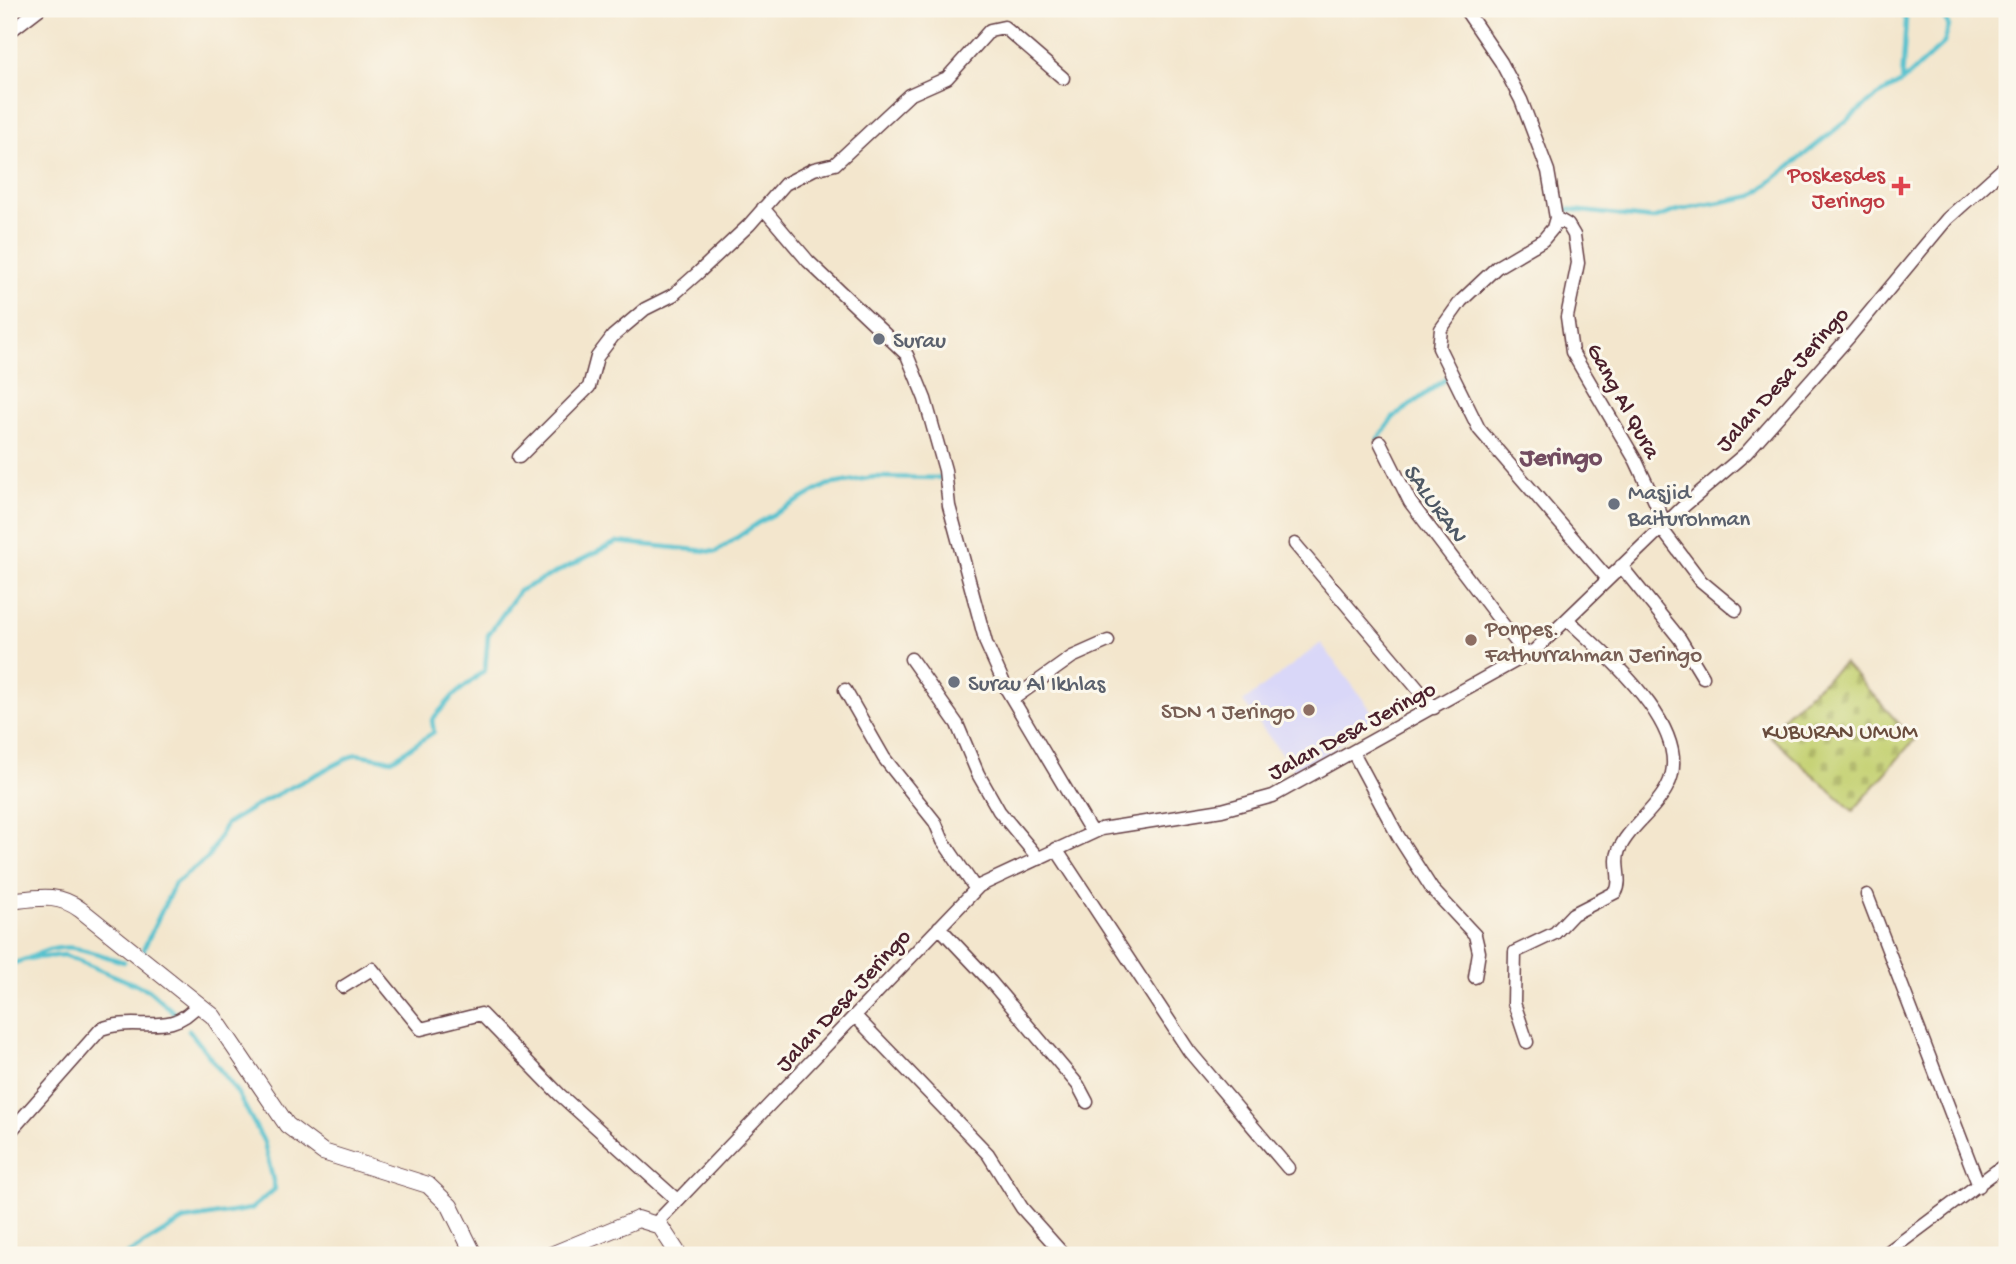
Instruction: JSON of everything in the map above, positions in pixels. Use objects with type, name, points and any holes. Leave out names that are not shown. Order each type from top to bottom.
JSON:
[{"type":"street","points":[[9,32],[39,9]]},
{"type":"street","points":[[1465,9],[1501,62],[1521,100],[1548,171],[1556,218],[1553,228],[1544,240],[1497,267],[1472,289],[1444,324],[1438,345],[1479,429],[1608,579]]},
{"type":"street","points":[[519,457],[589,387],[597,357],[613,336],[645,309],[673,295],[730,244],[785,184],[814,169],[835,164],[909,95],[947,78],[990,30],[1003,27],[1063,78]]},
{"type":"street","name":"Jalan Desa Jeringo","points":[[656,1223],[856,1017],[975,888],[1056,849],[1116,825],[1222,810],[1256,802],[1289,788],[1527,656],[1663,525],[1746,453],[1947,219],[2007,165]]},
{"type":"street","points":[[764,208],[808,261],[907,355],[925,399],[945,470],[949,506],[978,619],[1013,699],[1092,833]]},
{"type":"street","name":"Gang Al Qura","points":[[1556,218],[1569,225],[1574,235],[1578,263],[1567,317],[1572,352],[1636,461],[1663,525],[1701,581],[1736,610]]},
{"type":"street","points":[[1380,442],[1410,502],[1527,656]]},
{"type":"street","points":[[1295,544],[1434,708]]},
{"type":"street","points":[[1621,566],[1672,629],[1703,677]]},
{"type":"street","points":[[1527,1042],[1514,1003],[1512,966],[1515,952],[1555,933],[1573,914],[1616,892],[1619,851],[1660,800],[1673,770],[1665,734],[1649,699],[1567,619]]},
{"type":"street","points":[[1013,699],[1072,657],[1108,641]]},
{"type":"street","points":[[911,659],[957,724],[978,774],[999,811],[1039,859]]},
{"type":"street","points":[[845,690],[884,758],[935,822],[943,841],[975,888]]},
{"type":"street","points":[[1353,752],[1398,836],[1432,889],[1475,935],[1479,952],[1475,977]]},
{"type":"street","points":[[1056,849],[1167,1021],[1212,1081],[1288,1168]]},
{"type":"street","points":[[1867,895],[1979,1186]]},
{"type":"street","points":[[9,901],[45,897],[68,901],[198,1004],[222,1027],[287,1125],[323,1152],[419,1181],[436,1191],[450,1206],[474,1255]]},
{"type":"street","points":[[939,927],[1000,992],[1078,1085],[1087,1102]]},
{"type":"street","points":[[343,987],[372,969],[421,1029],[481,1014],[559,1094],[677,1200]]},
{"type":"street","points":[[9,1133],[101,1029],[174,1024],[198,1004]]},
{"type":"street","points":[[856,1017],[988,1154],[1022,1208],[1064,1255]]},
{"type":"street","points":[[1884,1255],[2007,1163]]},
{"type":"street","points":[[551,1255],[633,1220],[656,1223],[679,1255]]},
{"type":"shaded area","name":"SDN 1 Jeringo","points":[[1321,643],[1376,717],[1298,776],[1243,702]]},
{"type":"green space","name":"KUBURAN UMUM","points":[[1844,663],[1914,740],[1853,811],[1770,736],[1786,714]]},
{"type":"waterway","points":[[1898,9],[1906,19],[1902,82]]},
{"type":"waterway","points":[[1565,209],[1653,219],[1679,210],[1753,196],[1877,96],[1902,82],[1944,43],[1949,26],[1938,9]]},
{"type":"waterway","name":"SALURAN","points":[[1378,439],[1393,418],[1447,378]]},
{"type":"waterway","points":[[143,956],[144,948],[175,883],[208,858],[226,824],[266,800],[356,754],[392,760],[434,732],[432,720],[453,696],[485,670],[488,635],[519,591],[617,542],[716,552],[758,523],[827,485],[874,477],[939,478]]},
{"type":"waterway","points":[[29,958],[55,949],[77,948],[124,962]]},
{"type":"waterway","points":[[9,965],[26,959],[64,955],[149,990],[179,1017]]},
{"type":"waterway","points":[[126,1255],[184,1220],[251,1209],[275,1189],[264,1142],[237,1092],[189,1030]]},
{"type":"place","name":"Poskesdes Jeringo","points":[[1901,186]]},
{"type":"place","name":"Surau","points":[[879,339]]},
{"type":"place","name":"Masjid Baiturohman","points":[[1614,504]]},
{"type":"place","name":"Ponpes. Fathurrahman Jeringo","points":[[1471,640]]},
{"type":"place","name":"Surau Al Ikhlas","points":[[954,682]]},
{"type":"place","name":"SDN 1 Jeringo","points":[[1309,710]]},
{"type":"district","name":"Jeringo","points":[[1561,455]]}]
